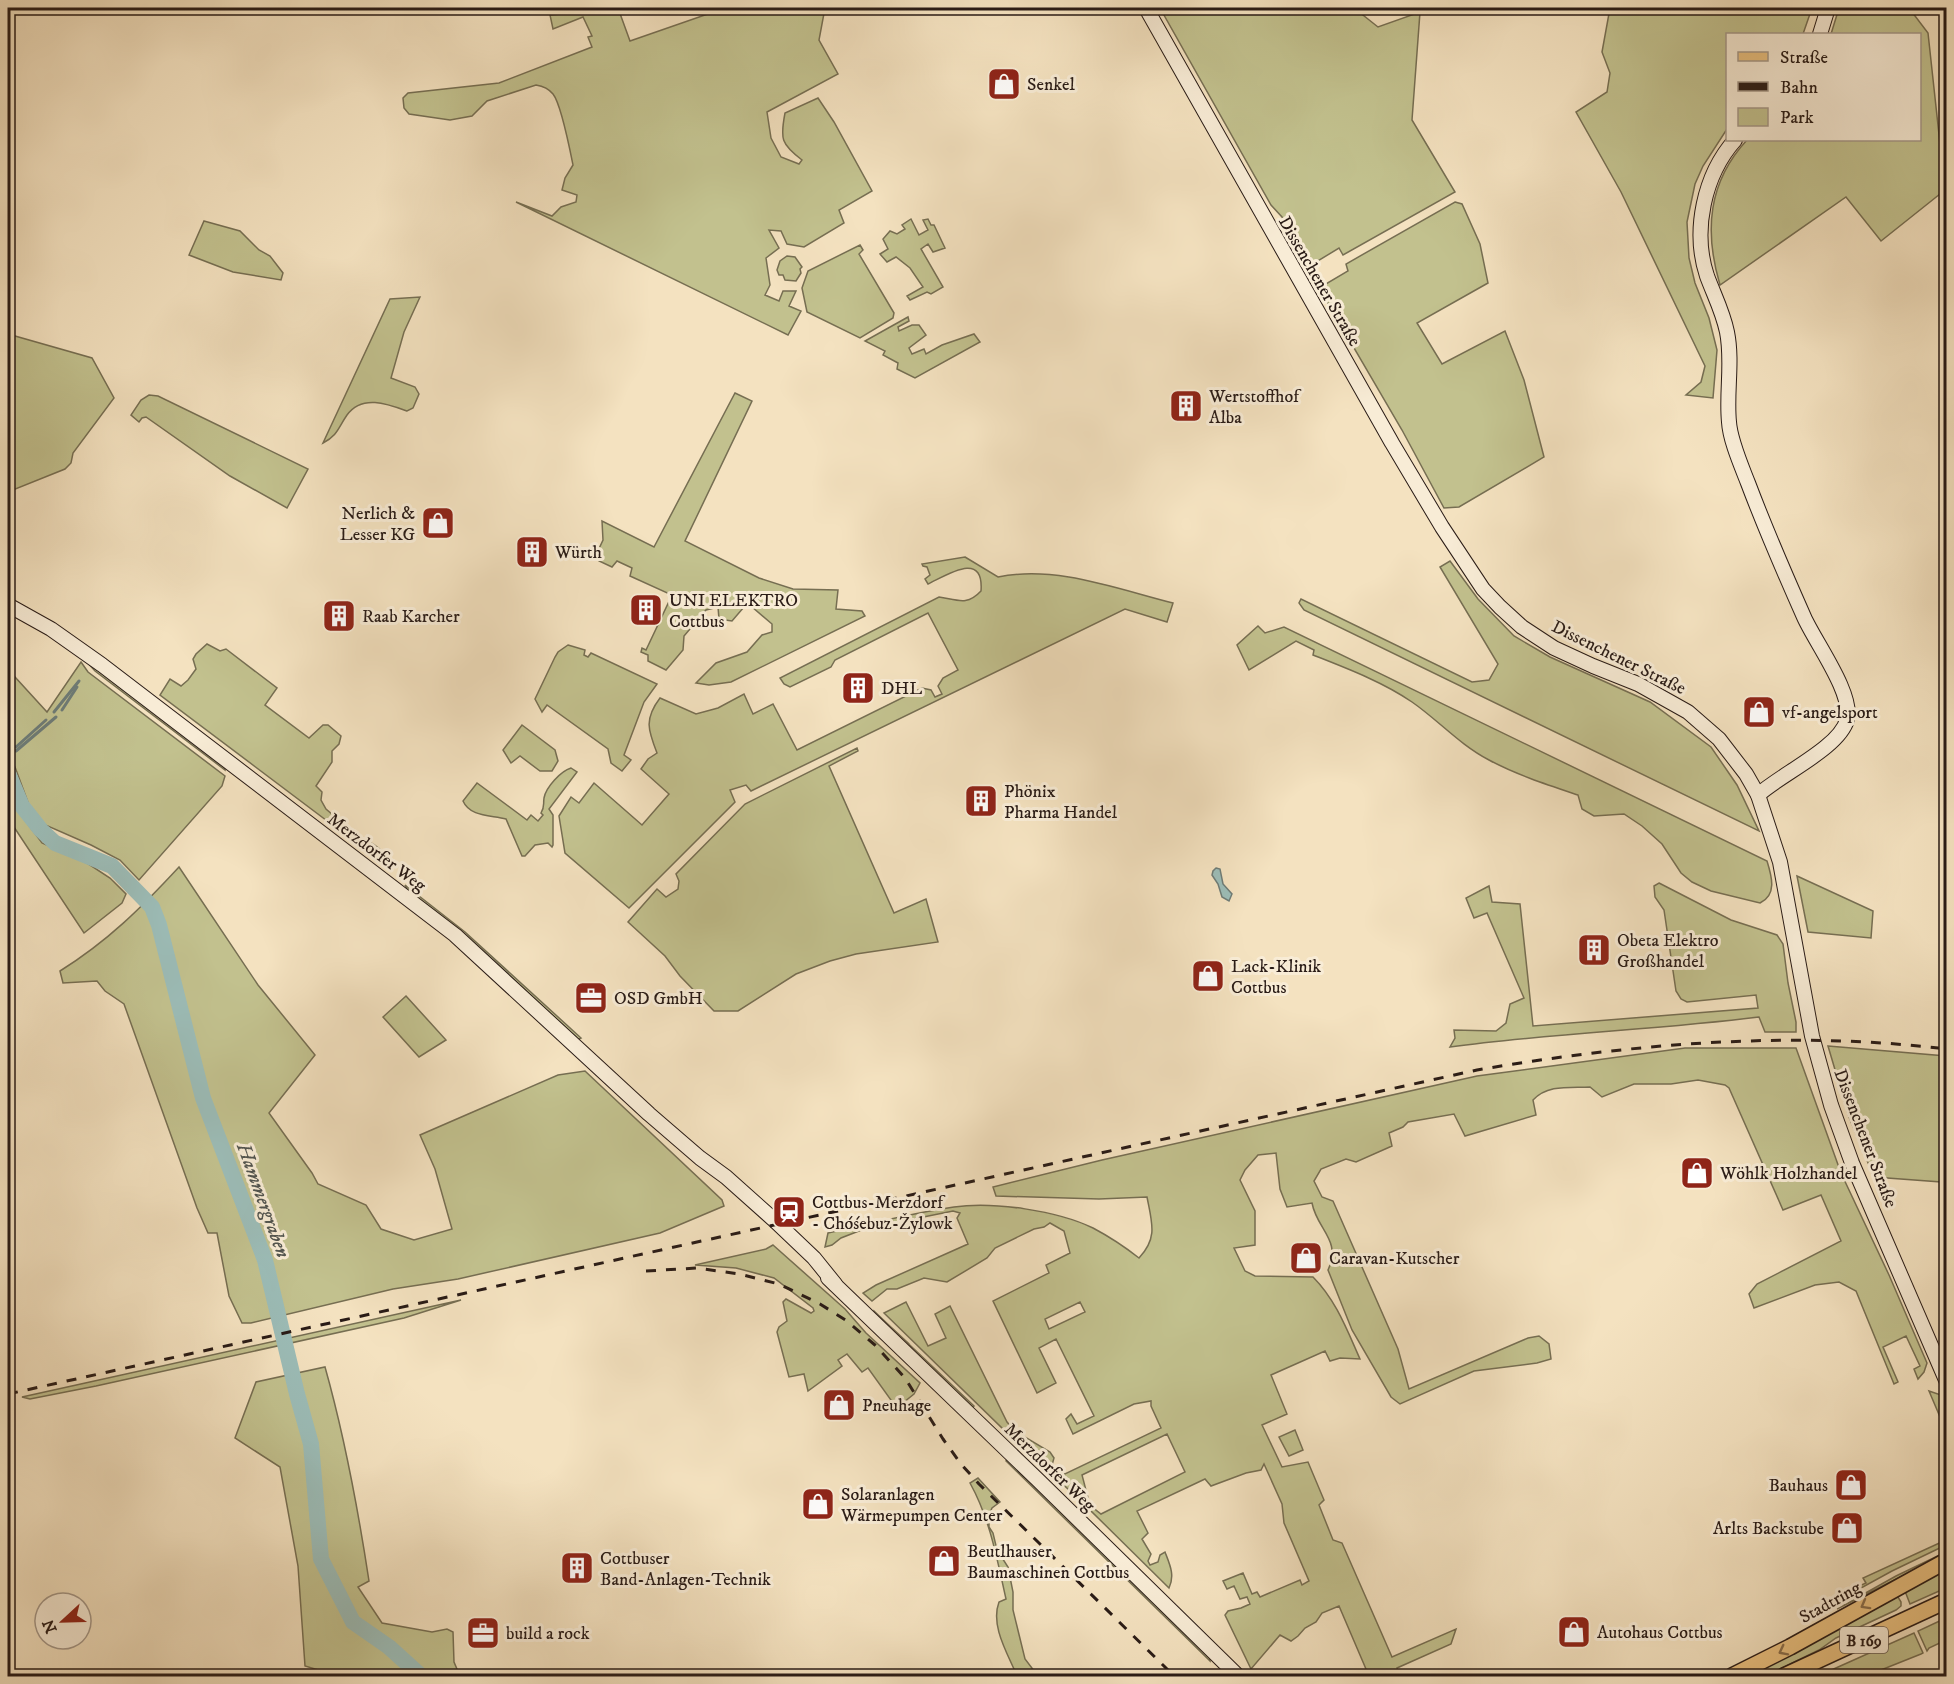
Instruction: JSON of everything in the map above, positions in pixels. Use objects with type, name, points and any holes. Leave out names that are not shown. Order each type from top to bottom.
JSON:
[{"type":"main road","name":"Stadtring","points":[[1732,1677],[1947,1561]]},
{"type":"main road","name":"B 169","points":[[1784,1677],[1947,1601]]},
{"type":"street","name":"Dissenchener Straße","points":[[1146,8],[1397,453],[1483,589],[1522,627],[1554,648],[1638,684],[1688,712],[1719,739],[1746,774],[1758,795],[1780,862],[1812,1036],[1831,1105],[1852,1163],[1947,1380]]},
{"type":"street","points":[[1820,33],[1827,8]]},
{"type":"street","points":[[1734,141],[1719,161],[1708,187],[1702,218],[1701,244],[1707,274],[1720,306],[1730,352],[1729,424],[1741,465],[1771,544],[1808,626],[1847,701],[1847,719],[1840,733],[1830,745],[1758,795]]},
{"type":"street","name":"Merzdorfer Weg","points":[[8,606],[51,629],[102,665],[455,935],[580,1052],[700,1158],[742,1191],[814,1258],[835,1284],[1238,1677]]},
{"type":"street","name":"Dissenchener Straße","points":[[1924,1326],[1947,1357]]},
{"type":"green space","points":[[571,8],[618,8],[630,41],[725,8],[825,8],[819,40],[838,74],[767,112],[771,138],[781,157],[799,164],[802,160],[790,150],[784,140],[785,113],[818,98],[872,191],[839,210],[844,223],[804,247],[787,244],[781,231],[769,230],[779,248],[766,258],[770,285],[765,295],[779,301],[783,291],[796,291],[789,306],[801,311],[788,335],[516,202],[552,216],[561,207],[576,202],[577,195],[562,190],[565,178],[573,165],[559,107],[553,94],[547,89],[536,85],[487,101],[472,116],[450,120],[409,114],[404,108],[403,98],[408,93],[499,83],[592,47],[588,37],[592,36],[583,17],[553,29],[550,15],[571,13]]},
{"type":"green space","points":[[1160,8],[1354,8],[1378,27],[1420,12],[1412,120],[1455,192],[1343,255],[1339,248],[1308,267],[1282,217],[1271,205]]},
{"type":"green space","points":[[1610,8],[1812,8],[1803,33],[1726,33],[1726,131],[1703,166],[1695,184],[1687,222],[1689,258],[1717,350],[1713,398],[1686,395],[1701,382],[1705,366],[1621,192],[1576,112],[1607,92],[1610,73],[1602,52]]},
{"type":"green space","points":[[1839,8],[1909,8],[1928,33],[1945,190],[1881,241],[1846,197],[1720,285],[1712,245],[1713,208],[1724,173],[1746,141],[1921,141],[1921,33],[1831,33]]},
{"type":"green space","points":[[1455,202],[1462,204],[1480,244],[1488,283],[1417,323],[1442,364],[1505,331],[1524,380],[1544,457],[1459,507],[1444,508],[1402,430],[1319,288],[1348,271],[1346,264]]},
{"type":"green space","points":[[911,219],[919,235],[928,230],[923,220],[928,219],[931,225],[934,225],[945,248],[933,252],[928,244],[921,249],[943,287],[931,294],[927,292],[910,300],[907,296],[923,287],[910,268],[896,257],[887,262],[880,254],[888,249],[883,239],[890,231],[897,234],[905,229],[902,225]]},
{"type":"green space","points":[[204,221],[240,231],[259,250],[270,256],[283,273],[281,280],[233,272],[189,255]]},
{"type":"green space","points":[[860,245],[863,250],[859,254],[894,313],[893,318],[860,338],[807,312],[802,288],[808,271]]},
{"type":"green space","points":[[787,256],[795,257],[802,267],[796,281],[785,280],[777,270],[780,261]]},
{"type":"green space","points":[[420,297],[404,332],[391,378],[415,387],[419,394],[413,408],[407,411],[376,402],[360,405],[347,415],[335,434],[323,443],[390,299]]},
{"type":"green space","points":[[908,317],[909,321],[898,327],[899,331],[912,325],[919,325],[926,335],[909,348],[912,354],[924,349],[926,354],[942,345],[974,334],[980,342],[915,378],[897,369],[898,363],[883,355],[885,351],[865,341]]},
{"type":"green space","points":[[8,334],[92,358],[114,398],[73,453],[71,463],[65,469],[8,492]]},
{"type":"green space","points":[[735,393],[752,401],[685,541],[759,578],[793,589],[838,590],[836,609],[862,611],[865,616],[731,682],[709,685],[696,683],[716,663],[747,652],[762,635],[772,632],[772,624],[752,607],[744,607],[732,621],[719,619],[718,607],[706,610],[684,636],[683,650],[666,670],[648,661],[648,655],[641,652],[642,648],[646,650],[672,595],[630,576],[632,568],[617,561],[612,567],[599,561],[596,555],[603,540],[602,521],[654,547]]},
{"type":"green space","points":[[149,395],[158,396],[308,469],[287,508],[230,476],[146,417],[139,422],[131,415],[141,400]]},
{"type":"green space","points":[[965,557],[998,577],[1020,574],[1064,576],[1108,585],[1173,603],[1167,622],[1125,609],[751,791],[746,785],[730,790],[735,802],[629,908],[565,853],[559,816],[571,797],[579,803],[594,783],[642,825],[669,794],[641,769],[648,759],[657,753],[649,725],[652,712],[660,698],[696,714],[718,708],[744,694],[753,714],[773,704],[797,750],[922,688],[931,690],[935,697],[942,694],[938,686],[943,678],[958,670],[928,613],[835,660],[831,667],[790,687],[780,678],[939,597],[962,601],[976,596],[981,591],[980,579],[977,571],[971,568],[954,571],[928,584],[925,579],[930,575],[927,567],[922,564]]},
{"type":"green space","points":[[1450,561],[1478,599],[1514,636],[1550,657],[1650,702],[1711,747],[1737,785],[1759,831],[1304,610],[1299,603],[1301,599],[1472,682],[1489,680],[1498,664],[1440,567]]},
{"type":"green space","points":[[1258,626],[1265,633],[1284,627],[1767,861],[1772,885],[1769,895],[1760,903],[1711,891],[1692,882],[1681,873],[1662,844],[1624,814],[1594,816],[1582,809],[1578,795],[1522,775],[1478,754],[1401,695],[1364,676],[1313,655],[1314,650],[1296,641],[1249,670],[1237,645]]},
{"type":"green space","points":[[207,644],[220,651],[226,649],[277,688],[265,705],[309,738],[323,725],[328,725],[341,736],[339,744],[332,751],[332,762],[316,786],[322,792],[321,800],[326,809],[361,839],[373,844],[389,856],[383,863],[160,695],[170,679],[181,686],[188,680],[196,669],[193,659]]},
{"type":"green space","points":[[568,645],[585,650],[584,655],[588,657],[591,653],[657,684],[644,702],[624,755],[631,760],[622,771],[611,763],[608,749],[547,705],[542,712],[535,699],[558,652]]},
{"type":"green space","points":[[86,661],[225,767],[225,770],[95,671]]},
{"type":"green space","points":[[81,662],[88,672],[225,776],[222,786],[139,880],[120,860],[43,824],[29,805],[15,767],[8,755],[8,682],[15,677],[47,712]]},
{"type":"green space","points":[[522,725],[555,750],[558,761],[552,771],[540,771],[520,756],[511,763],[503,750]]},
{"type":"green space","points":[[857,748],[858,751],[829,766],[894,913],[926,899],[938,942],[856,954],[830,961],[796,974],[738,1011],[714,1011],[680,976],[665,956],[628,922],[657,889],[666,897],[678,889],[679,881],[676,874],[745,804]]},
{"type":"green space","points":[[571,768],[577,772],[549,809],[553,815],[552,847],[548,843],[535,845],[525,856],[522,856],[506,819],[476,813],[463,801],[477,783],[527,820],[531,815],[538,821],[543,815],[541,813],[544,798],[551,784]]},
{"type":"green space","points":[[8,787],[15,807],[42,843],[87,863],[110,878],[126,894],[122,903],[84,933],[8,818]]},
{"type":"green space","points":[[179,867],[258,985],[315,1055],[269,1113],[318,1184],[366,1205],[381,1229],[414,1240],[452,1229],[435,1169],[420,1135],[558,1075],[585,1071],[722,1200],[724,1206],[660,1233],[458,1279],[393,1289],[251,1323],[242,1323],[229,1296],[217,1233],[208,1233],[197,1208],[124,1004],[105,991],[97,981],[63,983],[60,971],[94,948],[123,923]]},
{"type":"green space","points":[[1797,876],[1873,911],[1871,938],[1808,932]]},
{"type":"green space","points":[[1659,883],[1731,920],[1777,935],[1783,944],[1796,1032],[1765,1032],[1759,1017],[1450,1047],[1455,1038],[1454,1030],[1496,1031],[1506,1023],[1510,1004],[1524,998],[1487,913],[1474,918],[1466,898],[1489,886],[1492,902],[1520,904],[1533,1026],[1758,1008],[1756,995],[1687,1002],[1681,999],[1676,991],[1664,910],[1655,897],[1654,886]]},
{"type":"green space","points":[[405,885],[465,932],[581,1038],[577,1040],[409,893]]},
{"type":"green space","points":[[406,996],[446,1040],[419,1057],[383,1017]]},
{"type":"green space","points":[[1828,1046],[1946,1056],[1946,1184],[1943,1186],[1941,1182],[1874,1177],[1849,1117]]},
{"type":"green space","points":[[1685,1048],[1796,1048],[1841,1173],[1927,1363],[1918,1379],[1914,1369],[1920,1366],[1906,1336],[1883,1347],[1898,1382],[1894,1384],[1856,1291],[1839,1282],[1815,1285],[1754,1308],[1749,1294],[1757,1284],[1841,1241],[1821,1195],[1783,1210],[1729,1088],[1725,1085],[1698,1080],[1671,1084],[1634,1084],[1602,1097],[1590,1087],[1552,1089],[1533,1100],[1536,1115],[1465,1136],[1454,1114],[1408,1122],[1403,1127],[1389,1133],[1392,1146],[1356,1162],[1346,1159],[1321,1169],[1314,1181],[1322,1197],[1333,1201],[1398,1349],[1409,1389],[1528,1338],[1539,1336],[1549,1344],[1551,1359],[1474,1371],[1400,1404],[1391,1397],[1352,1330],[1328,1270],[1332,1260],[1330,1243],[1312,1203],[1287,1207],[1280,1189],[1276,1153],[1258,1155],[1240,1180],[1255,1211],[1255,1245],[1234,1248],[1245,1271],[1255,1276],[1313,1277],[1335,1305],[1360,1359],[1340,1358],[1330,1361],[1325,1351],[1271,1375],[1287,1414],[1262,1425],[1282,1467],[1308,1462],[1324,1500],[1319,1505],[1333,1540],[1342,1543],[1392,1657],[1456,1629],[1451,1644],[1397,1668],[1400,1676],[1369,1676],[1339,1606],[1322,1613],[1316,1622],[1305,1628],[1291,1641],[1280,1635],[1251,1669],[1225,1615],[1228,1611],[1250,1604],[1247,1597],[1240,1599],[1234,1586],[1227,1589],[1223,1581],[1243,1573],[1252,1594],[1257,1592],[1260,1597],[1300,1580],[1302,1585],[1309,1581],[1284,1523],[1282,1504],[1264,1464],[1261,1470],[1211,1486],[1205,1479],[1137,1511],[1148,1533],[1142,1539],[1151,1554],[1148,1561],[1150,1565],[1158,1562],[1160,1555],[1165,1552],[1172,1574],[1169,1588],[1089,1509],[1092,1507],[1101,1514],[1185,1472],[1167,1434],[1082,1475],[1088,1498],[1082,1502],[1054,1476],[1060,1471],[1065,1474],[1161,1428],[1151,1401],[1134,1404],[1073,1434],[1066,1419],[1071,1414],[1077,1424],[1094,1416],[1056,1339],[1039,1348],[1056,1383],[1037,1393],[993,1301],[1049,1273],[1046,1265],[1070,1253],[1064,1231],[1050,1223],[995,1248],[987,1258],[947,1282],[924,1278],[897,1289],[887,1289],[872,1301],[863,1293],[968,1244],[957,1218],[960,1213],[953,1211],[864,1229],[825,1247],[828,1233],[938,1209],[987,1205],[1044,1212],[1079,1222],[1105,1235],[1139,1258],[1149,1244],[1152,1230],[1147,1197],[1099,1199],[996,1196],[993,1187],[1102,1160],[1477,1076]],"holes":[[[1080,1302],[1085,1312],[1049,1329],[1045,1319]]]},
{"type":"green space","points":[[773,1245],[845,1309],[866,1333],[920,1383],[914,1394],[899,1406],[886,1404],[891,1400],[868,1368],[862,1372],[847,1354],[838,1360],[842,1366],[808,1391],[804,1374],[789,1377],[777,1332],[779,1327],[787,1321],[783,1302],[786,1299],[811,1313],[814,1311],[813,1308],[774,1278],[736,1268],[695,1265],[766,1249]]},
{"type":"green space","points":[[461,1300],[404,1318],[96,1386],[30,1399],[22,1397]]},
{"type":"green space","points":[[906,1302],[928,1346],[946,1338],[935,1314],[950,1306],[1007,1422],[1015,1431],[1050,1452],[1054,1458],[1052,1465],[1042,1467],[884,1313]]},
{"type":"green space","points":[[909,1344],[974,1406],[971,1409],[910,1349]]},
{"type":"green space","points":[[325,1367],[339,1420],[369,1581],[358,1587],[382,1623],[432,1632],[447,1629],[453,1632],[454,1662],[460,1676],[338,1676],[305,1666],[298,1566],[280,1467],[235,1438],[256,1382]]},
{"type":"green space","points":[[1929,1391],[1941,1395],[1946,1408],[1946,1431]]},
{"type":"green space","points":[[1295,1430],[1303,1450],[1289,1456],[1279,1437]]},
{"type":"green space","points":[[1008,1458],[1022,1475],[1033,1482],[1210,1656],[1210,1661],[1006,1461]]},
{"type":"green space","points":[[978,1478],[1000,1502],[992,1508],[989,1515],[989,1527],[993,1533],[997,1550],[1008,1567],[1013,1592],[1013,1610],[1025,1659],[1038,1676],[1017,1676],[1001,1640],[997,1611],[999,1602],[1006,1599],[988,1525],[970,1483]]},
{"type":"green space","points":[[1946,1540],[1946,1545],[1832,1604],[1827,1601],[1866,1583],[1863,1578]]},
{"type":"green space","points":[[1946,1552],[1946,1554],[1837,1609],[1896,1576]]},
{"type":"green space","points":[[1946,1568],[1946,1588],[1910,1604],[1905,1591]]},
{"type":"green space","points":[[1893,1597],[1898,1597],[1901,1602],[1901,1606],[1896,1610],[1836,1638],[1819,1650],[1765,1676],[1744,1676]]},
{"type":"green space","points":[[1946,1618],[1946,1640],[1927,1651],[1918,1631]]},
{"type":"green space","points":[[1914,1633],[1923,1653],[1921,1654],[1866,1676],[1818,1676]]},
{"type":"water","points":[[1216,868],[1220,869],[1223,884],[1232,894],[1229,901],[1222,897],[1212,875]]},
{"type":"waterway","points":[[54,712],[79,681]]},
{"type":"waterway","points":[[62,710],[77,687]]},
{"type":"waterway","points":[[8,749],[16,751],[56,717]]},
{"type":"waterway","points":[[8,746],[16,747],[46,720]]},
{"type":"waterway","name":"Hammergraben","points":[[8,773],[22,806],[41,830],[55,843],[112,866],[152,907],[159,925],[203,1098],[265,1260],[311,1444],[321,1559],[353,1622],[389,1647],[421,1676]]},
{"type":"railway","points":[[8,1394],[1477,1070],[1593,1053],[1770,1040],[1888,1043],[1946,1049]]},
{"type":"railway","points":[[646,1271],[697,1268],[739,1274],[779,1284],[820,1304],[847,1321],[875,1345],[905,1378],[943,1439],[979,1484],[1169,1671]]},
{"type":"place","name":"Senkel","points":[[1004,84]]},
{"type":"place","name":"Wertstoffhof Alba","points":[[1186,406]]},
{"type":"place","name":"Nerlich & Lesser KG","points":[[438,523]]},
{"type":"place","name":"Würth","points":[[532,552]]},
{"type":"place","name":"UNI ELEKTRO Cottbus","points":[[646,610]]},
{"type":"place","name":"Raab Karcher","points":[[339,616]]},
{"type":"place","name":"DHL","points":[[858,688]]},
{"type":"place","name":"vf-angelsport","points":[[1759,712]]},
{"type":"place","name":"Phönix Pharma Handel","points":[[981,801]]},
{"type":"place","name":"Obeta Elektro Großhandel","points":[[1594,950]]},
{"type":"place","name":"Lack-Klinik Cottbus","points":[[1208,976]]},
{"type":"place","name":"OSD GmbH","points":[[591,998]]},
{"type":"place","name":"Wöhlk Holzhandel","points":[[1697,1173]]},
{"type":"place","name":"Cottbus-Merzdorf - Chóśebuz-Žylowk","points":[[789,1212]]},
{"type":"place","name":"Caravan-Kutscher","points":[[1306,1258]]},
{"type":"place","name":"Pneuhage","points":[[839,1405]]},
{"type":"place","name":"Bauhaus","points":[[1851,1485]]},
{"type":"place","name":"Solaranlagen Wärmepumpen Center","points":[[818,1504]]},
{"type":"place","name":"Arlts Backstube","points":[[1847,1528]]},
{"type":"place","name":"Beutlhauser Baumaschinen Cottbus","points":[[944,1561]]},
{"type":"place","name":"Cottbuser Band-Anlagen-Technik","points":[[577,1568]]},
{"type":"place","name":"Autohaus Cottbus","points":[[1574,1632]]},
{"type":"place","name":"build a rock","points":[[483,1633]]}]
